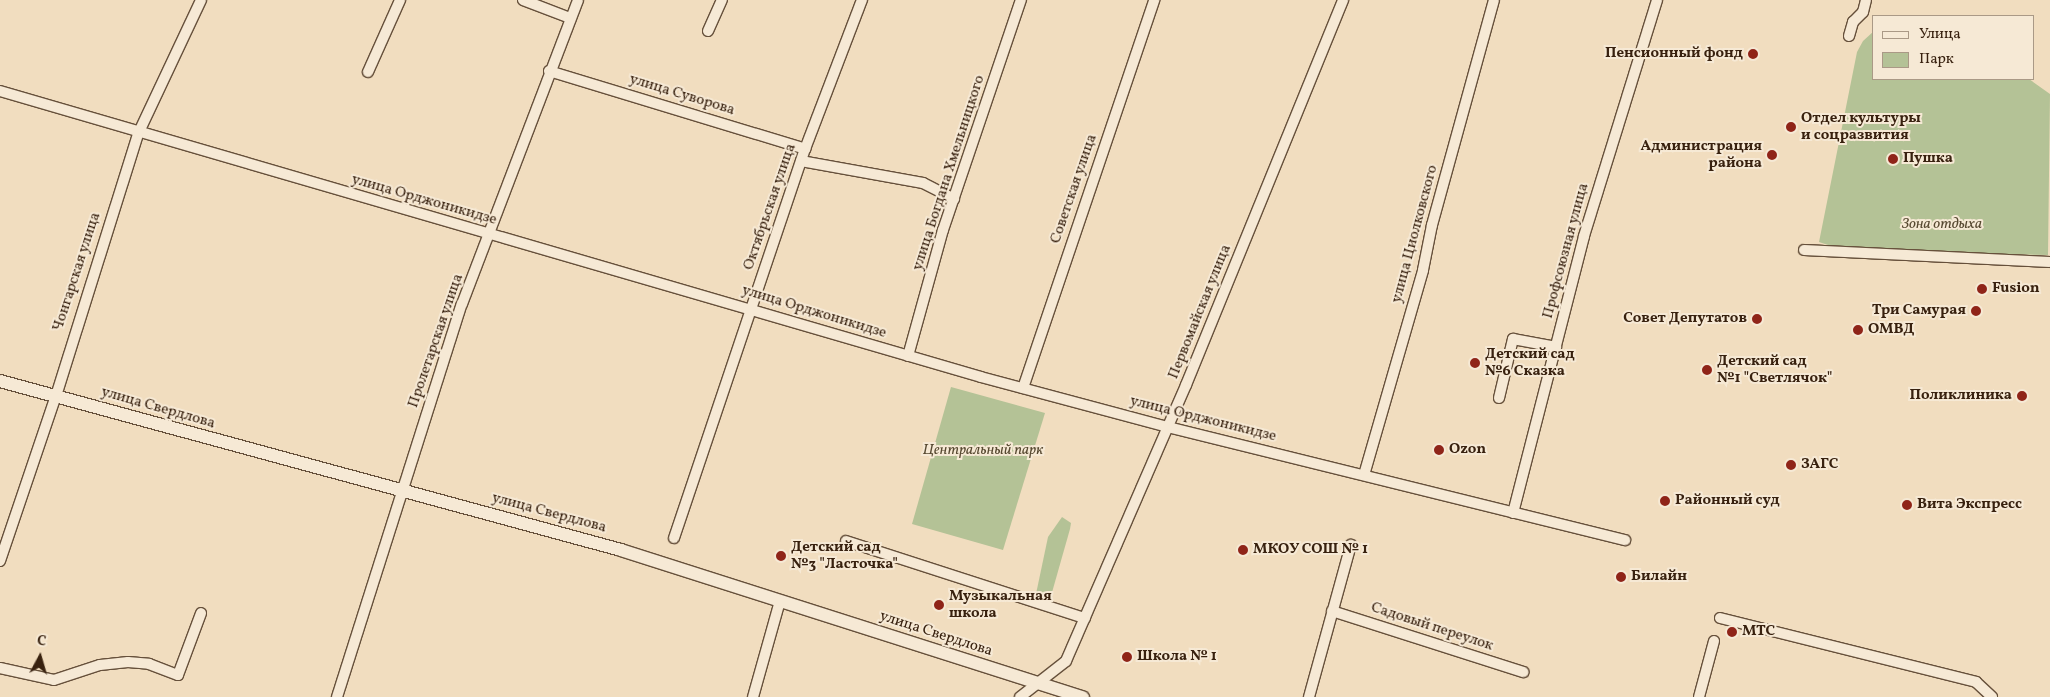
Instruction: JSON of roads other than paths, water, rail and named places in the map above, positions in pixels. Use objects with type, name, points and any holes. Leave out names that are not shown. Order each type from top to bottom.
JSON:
[{"type":"street","name":"Чонгарская улица","points":[[0,561],[56,396],[138,134],[202,0]]},
{"type":"street","points":[[368,72],[400,0]]},
{"type":"street","points":[[522,0],[570,18]]},
{"type":"street","name":"Пролетарская улица","points":[[337,697],[404,492],[448,347],[549,71],[578,0]]},
{"type":"street","points":[[708,31],[722,0]]},
{"type":"street","name":"Октябрьская улица","points":[[674,538],[805,149],[862,0]]},
{"type":"street","name":"улица Богдана Хмельницкого","points":[[908,356],[954,199],[1021,0]]},
{"type":"street","name":"Советская улица","points":[[1023,388],[1154,0]]},
{"type":"street","name":"Первомайская улица","points":[[1020,697],[1041,684],[1066,661],[1168,427],[1343,0]]},
{"type":"street","name":"улица Циолковского","points":[[1364,475],[1423,270],[1432,225],[1494,0]]},
{"type":"street","name":"Профсоюзная улица","points":[[1513,513],[1584,236],[1657,0]]},
{"type":"street","points":[[1849,36],[1853,22],[1863,12],[1866,0]]},
{"type":"street","name":"улица Суворова","points":[[549,71],[805,149]]},
{"type":"street","name":"улица Орджоникидзе","points":[[0,91],[138,134],[1023,388],[1168,427],[1625,540]]},
{"type":"street","points":[[801,161],[922,183],[954,199]]},
{"type":"street","points":[[1804,250],[2050,262]]},
{"type":"street","points":[[1499,398],[1514,339],[1556,347]]},
{"type":"street","name":"улица Свердлова","points":[[0,381],[626,552],[1083,697]]},
{"type":"street","points":[[846,541],[1084,618]]},
{"type":"street","points":[[1309,697],[1351,546]]},
{"type":"street","points":[[753,697],[780,601]]},
{"type":"street","name":"Садовый переулок","points":[[1332,611],[1523,672]]},
{"type":"street","points":[[0,668],[54,680],[100,666],[128,662],[149,664],[178,675],[201,613]]},
{"type":"street","points":[[1720,618],[1976,682],[1992,697]]},
{"type":"street","points":[[1699,697],[1714,641]]},
{"type":"place","name":"Пенсионный фонд","points":[[1753,54]]},
{"type":"place","name":"Отдел культуры и соцразвития","points":[[1791,127]]},
{"type":"place","name":"Администрация района","points":[[1772,155]]},
{"type":"place","name":"Пушка","points":[[1893,159]]},
{"type":"place","name":"Fusion","points":[[1982,289]]},
{"type":"place","name":"Три Самурая","points":[[1976,311]]},
{"type":"place","name":"Совет Депутатов","points":[[1757,319]]},
{"type":"place","name":"ОМВД","points":[[1858,330]]},
{"type":"place","name":"Детский сад №6 Сказка","points":[[1475,363]]},
{"type":"place","name":"Детский сад №1 \"Светлячок\"","points":[[1707,370]]},
{"type":"place","name":"Поликлиника","points":[[2022,396]]},
{"type":"place","name":"Ozon","points":[[1439,450]]},
{"type":"place","name":"ЗАГС","points":[[1791,465]]},
{"type":"place","name":"Районный суд","points":[[1665,501]]},
{"type":"place","name":"Вита Экспресс","points":[[1907,505]]},
{"type":"place","name":"МКОУ СОШ № 1","points":[[1243,550]]},
{"type":"place","name":"Детский сад №3 \"Ласточка\"","points":[[781,556]]},
{"type":"place","name":"Билайн","points":[[1621,577]]},
{"type":"place","name":"Музыкальная школа","points":[[939,605]]},
{"type":"place","name":"МТС","points":[[1732,632]]},
{"type":"place","name":"Школа № 1","points":[[1127,657]]},
{"type":"park label","name":"Зона отдыха","points":[[1942,225]]},
{"type":"park label","name":"Центральный парк","points":[[983,451]]}]
